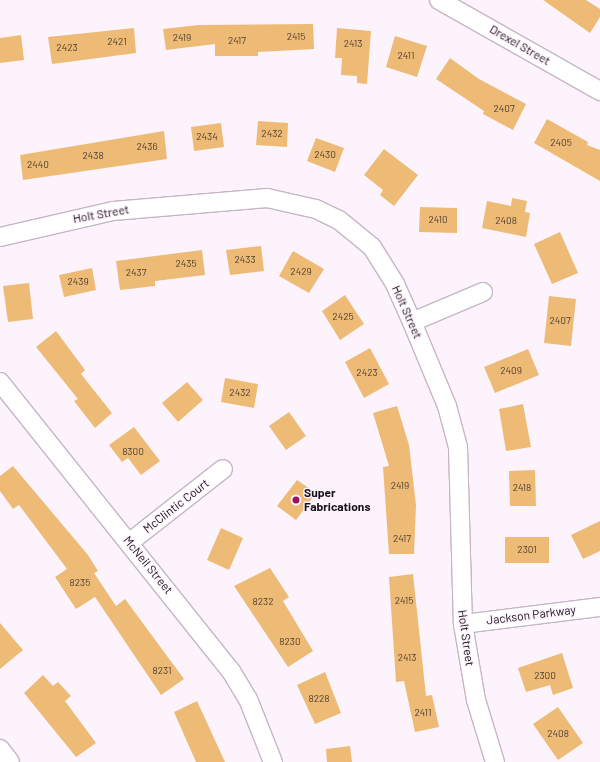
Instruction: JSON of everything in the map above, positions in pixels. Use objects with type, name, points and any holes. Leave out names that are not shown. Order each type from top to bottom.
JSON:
[{"type":"street","name":"Drexel Street","points":[[439,0],[600,91]]},
{"type":"street","name":"Holt Street","points":[[0,237],[49,224],[139,208],[267,198],[300,204],[338,220],[372,247],[395,284],[412,322],[446,406],[458,447],[463,624],[476,700],[495,762]]},
{"type":"street","points":[[412,322],[482,292]]},
{"type":"street","name":"McNeil Street","points":[[0,382],[130,542],[231,671],[248,699],[273,762]]},
{"type":"street","name":"McClintic Court","points":[[130,542],[223,469]]},
{"type":"street","name":"Jackson Parkway","points":[[463,624],[600,607]]},
{"type":"street","points":[[0,749],[10,762]]},
{"type":"building","points":[[543,0],[586,0],[600,9],[600,17],[590,33]]},
{"type":"building","points":[[313,24],[314,49],[258,52],[258,56],[215,56],[215,44],[166,50],[163,29],[198,25]]},
{"type":"building","points":[[134,28],[136,53],[52,64],[48,37]]},
{"type":"building","points":[[337,28],[371,31],[367,84],[357,83],[357,76],[341,75],[342,58],[335,58]]},
{"type":"building","points":[[21,35],[24,60],[0,63],[0,38]]},
{"type":"building","points":[[395,36],[427,46],[417,77],[386,67]]},
{"type":"building","points":[[450,58],[479,79],[526,104],[513,130],[483,114],[484,111],[436,79]]},
{"type":"building","points":[[547,119],[588,142],[587,145],[600,150],[600,181],[534,143]]},
{"type":"building","points":[[258,121],[288,123],[287,147],[256,145]]},
{"type":"building","points":[[221,123],[224,147],[194,151],[191,127]]},
{"type":"building","points":[[164,131],[167,159],[23,180],[20,155]]},
{"type":"building","points":[[316,138],[344,148],[335,172],[307,161]]},
{"type":"building","points":[[384,149],[418,175],[394,206],[380,195],[383,190],[364,175]]},
{"type":"building","points":[[512,198],[527,201],[525,212],[530,213],[526,237],[482,228],[487,201],[511,206]]},
{"type":"building","points":[[420,207],[457,208],[457,233],[419,232]]},
{"type":"building","points":[[560,232],[578,273],[552,284],[534,244]]},
{"type":"building","points":[[261,246],[264,271],[230,275],[226,250]]},
{"type":"building","points":[[202,250],[205,275],[155,281],[155,286],[120,290],[116,261]]},
{"type":"building","points":[[293,251],[324,269],[309,293],[279,276]]},
{"type":"building","points":[[92,268],[96,290],[64,297],[59,275]]},
{"type":"building","points":[[29,283],[33,319],[8,322],[3,286]]},
{"type":"building","points":[[345,295],[364,324],[340,340],[322,311]]},
{"type":"building","points":[[549,296],[576,299],[571,346],[544,343]]},
{"type":"building","points":[[56,331],[85,370],[81,374],[112,413],[95,428],[74,401],[78,399],[36,347]]},
{"type":"building","points":[[370,348],[389,384],[364,398],[345,362]]},
{"type":"building","points":[[528,349],[539,375],[495,393],[484,367]]},
{"type":"building","points":[[225,378],[258,384],[254,408],[221,402]]},
{"type":"building","points":[[187,382],[203,400],[178,422],[162,403]]},
{"type":"building","points":[[523,404],[531,447],[506,451],[499,409]]},
{"type":"building","points":[[397,406],[409,445],[416,505],[414,554],[389,554],[383,467],[389,466],[373,413]]},
{"type":"building","points":[[289,412],[306,436],[286,450],[269,426]]},
{"type":"building","points":[[134,427],[160,461],[141,475],[128,458],[122,462],[109,445]]},
{"type":"building","points":[[13,466],[88,555],[98,571],[94,573],[116,606],[125,599],[184,679],[161,695],[95,597],[76,609],[55,577],[67,569],[19,505],[13,509],[0,491],[0,476]]},
{"type":"building","points":[[535,470],[536,506],[510,506],[509,471]]},
{"type":"building","name":"Super Fabrications","points":[[297,480],[316,493],[296,520],[277,506]]},
{"type":"building","points":[[600,521],[600,551],[583,559],[571,535]]},
{"type":"building","points":[[221,528],[243,538],[229,570],[207,560]]},
{"type":"building","points":[[505,537],[549,537],[549,563],[505,563]]},
{"type":"building","points":[[270,568],[289,597],[283,601],[313,651],[288,667],[234,586]]},
{"type":"building","points":[[413,574],[426,696],[432,695],[439,727],[415,732],[404,681],[396,682],[389,577]]},
{"type":"building","points":[[0,623],[23,650],[0,669]]},
{"type":"building","points":[[562,653],[573,688],[553,695],[550,685],[526,692],[518,668]]},
{"type":"building","points":[[325,672],[341,713],[315,724],[297,685]]},
{"type":"building","points":[[43,675],[53,686],[58,682],[71,696],[65,701],[96,743],[76,757],[24,693]]},
{"type":"building","points":[[197,701],[225,762],[196,762],[174,712]]},
{"type":"building","points":[[558,707],[583,743],[558,760],[533,724]]},
{"type":"building","points":[[350,746],[352,762],[327,762],[326,749]]},
{"type":"place","name":"Super Fabrications","points":[[296,500]]}]
